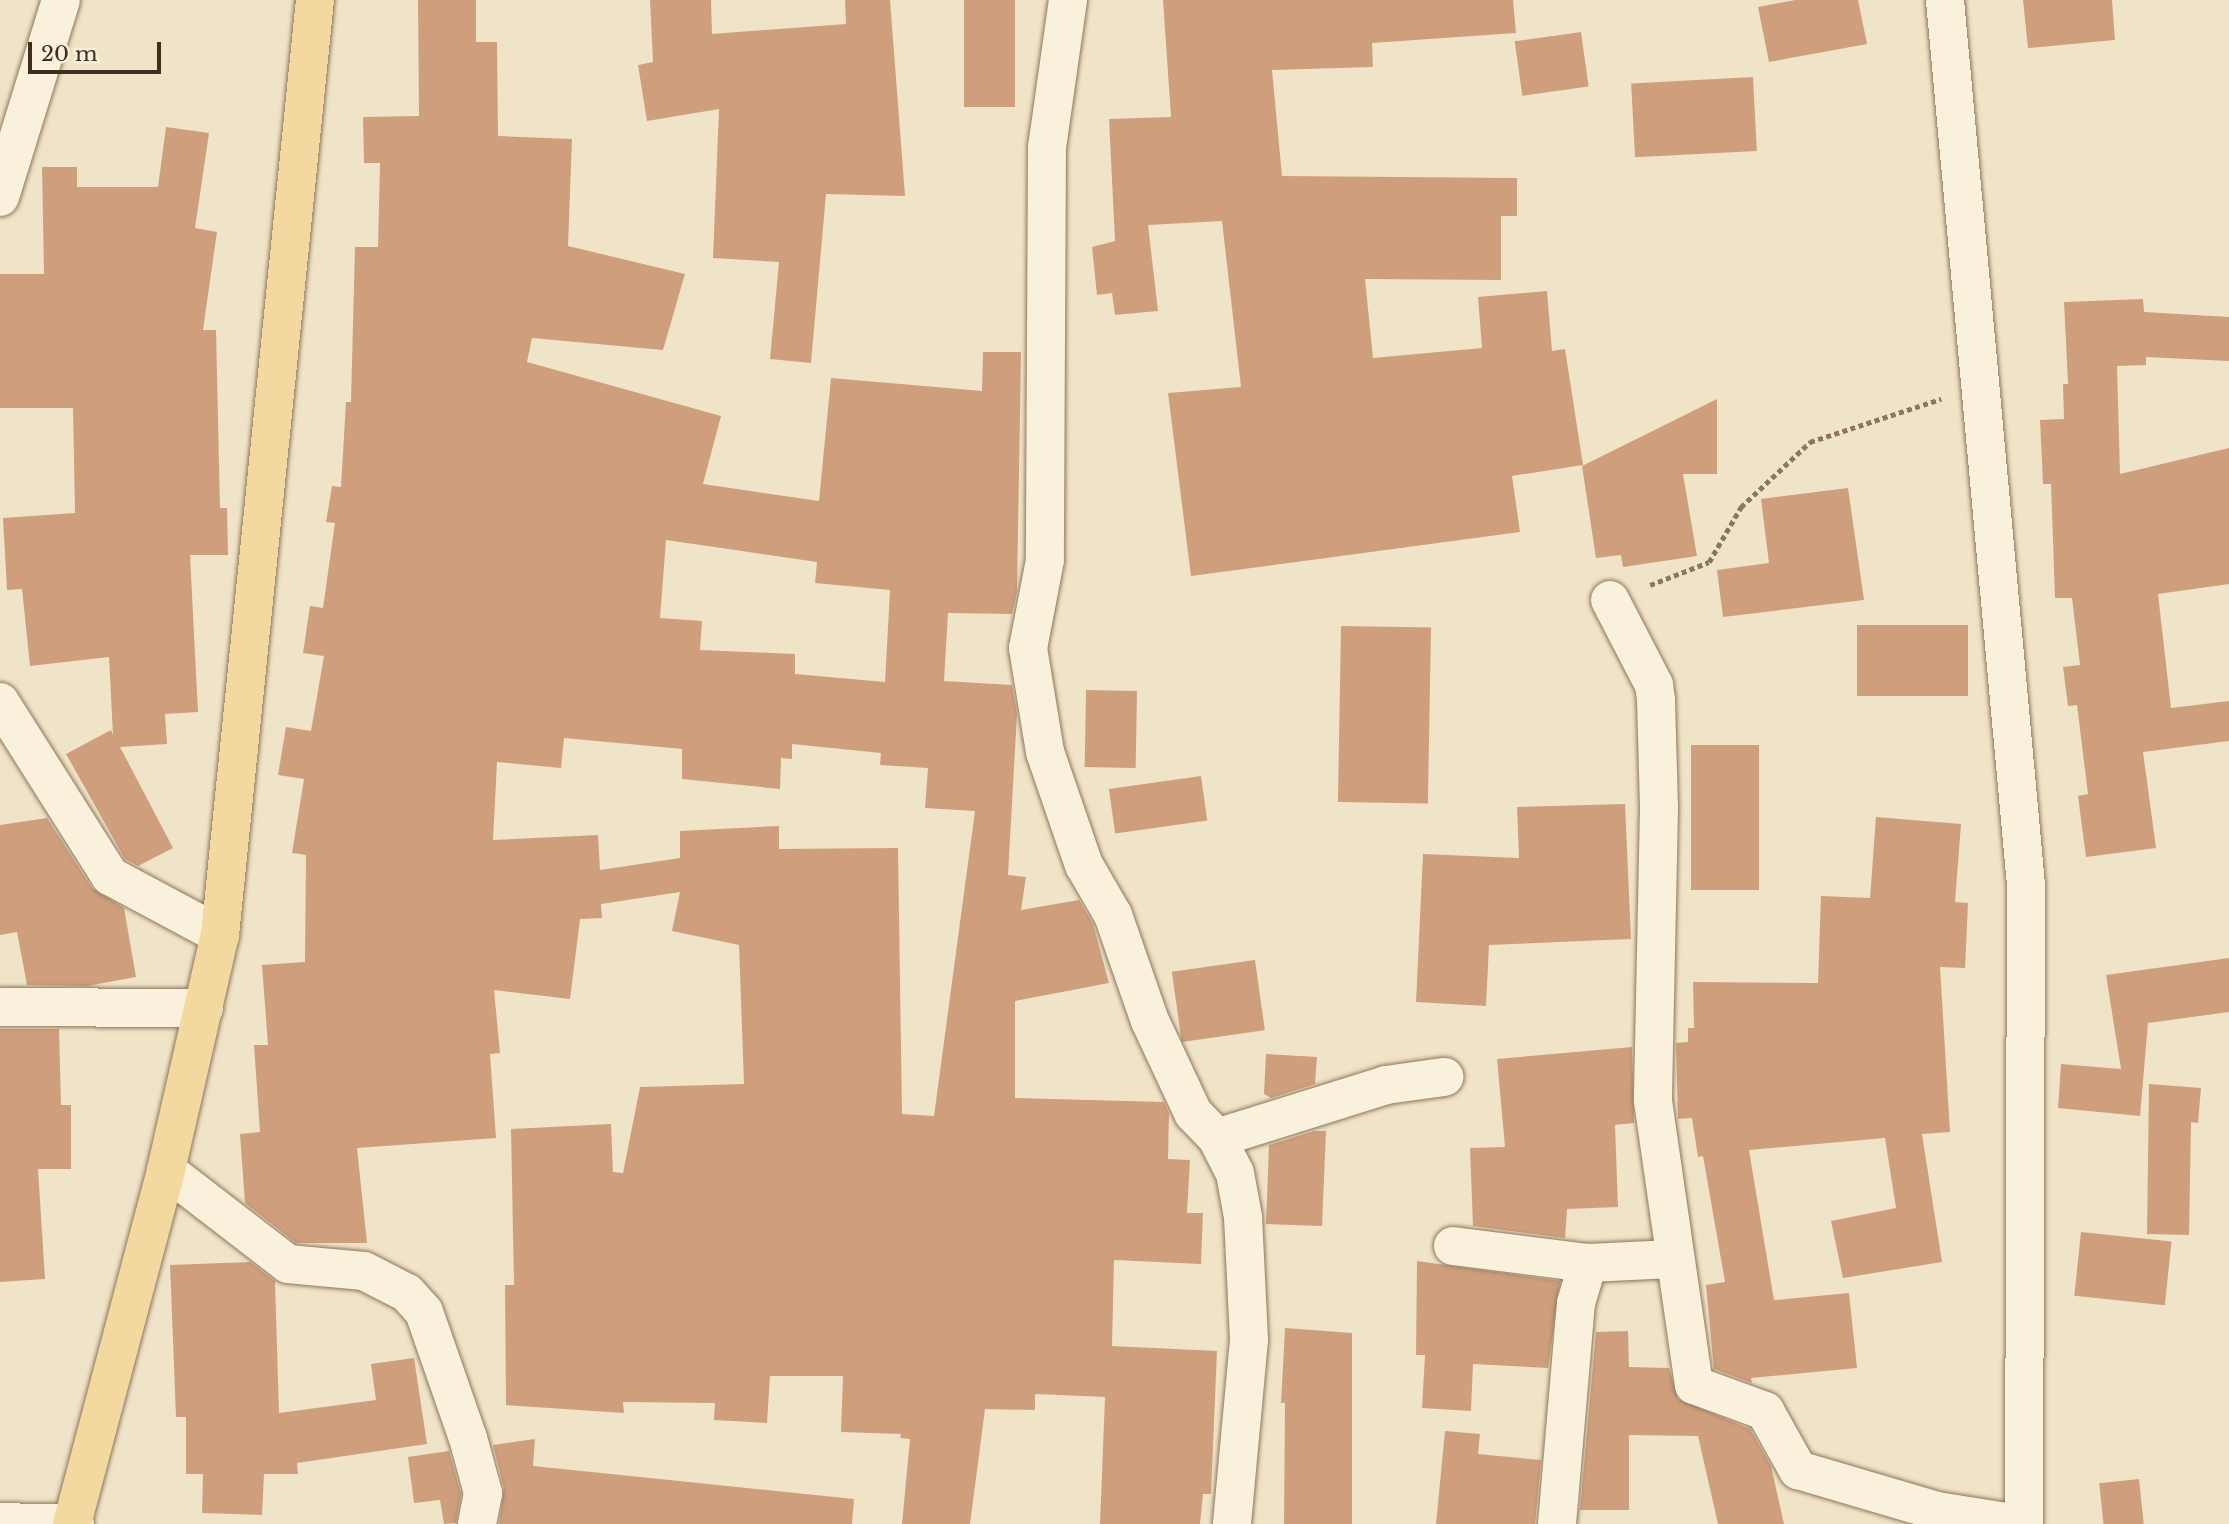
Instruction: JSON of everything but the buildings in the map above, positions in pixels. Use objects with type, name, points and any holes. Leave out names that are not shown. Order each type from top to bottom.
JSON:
[{"type":"main road","points":[[73,1524],[166,1170],[220,934],[315,0]]},
{"type":"street","points":[[0,197],[61,0]]},
{"type":"street","points":[[1068,0],[1046,147],[1045,560],[1028,648],[1045,752],[1084,865],[1113,915],[1150,1021],[1193,1113],[1217,1138],[1235,1173],[1243,1217],[1249,1340],[1232,1524]]},
{"type":"street","points":[[1610,600],[1654,685],[1656,700],[1659,808],[1653,1101],[1673,1259],[1694,1385],[1765,1411],[1792,1465],[1937,1511],[2022,1524],[2026,885],[1978,386],[1945,0]]},
{"type":"street","points":[[0,702],[110,876],[220,934]]},
{"type":"street","points":[[0,1007],[204,1008]]},
{"type":"street","points":[[1217,1138],[1387,1085],[1444,1077]]},
{"type":"street","points":[[166,1170],[288,1264],[364,1271],[407,1293],[424,1312],[468,1438],[483,1493],[477,1524]]},
{"type":"street","points":[[1453,1246],[1588,1263],[1673,1259]]},
{"type":"street","points":[[1557,1524],[1576,1303],[1588,1263]]},
{"type":"street","points":[[0,1522],[73,1524]]},
{"type":"path","points":[[1610,600],[1709,562],[1741,506],[1811,442],[1978,386]]}]
